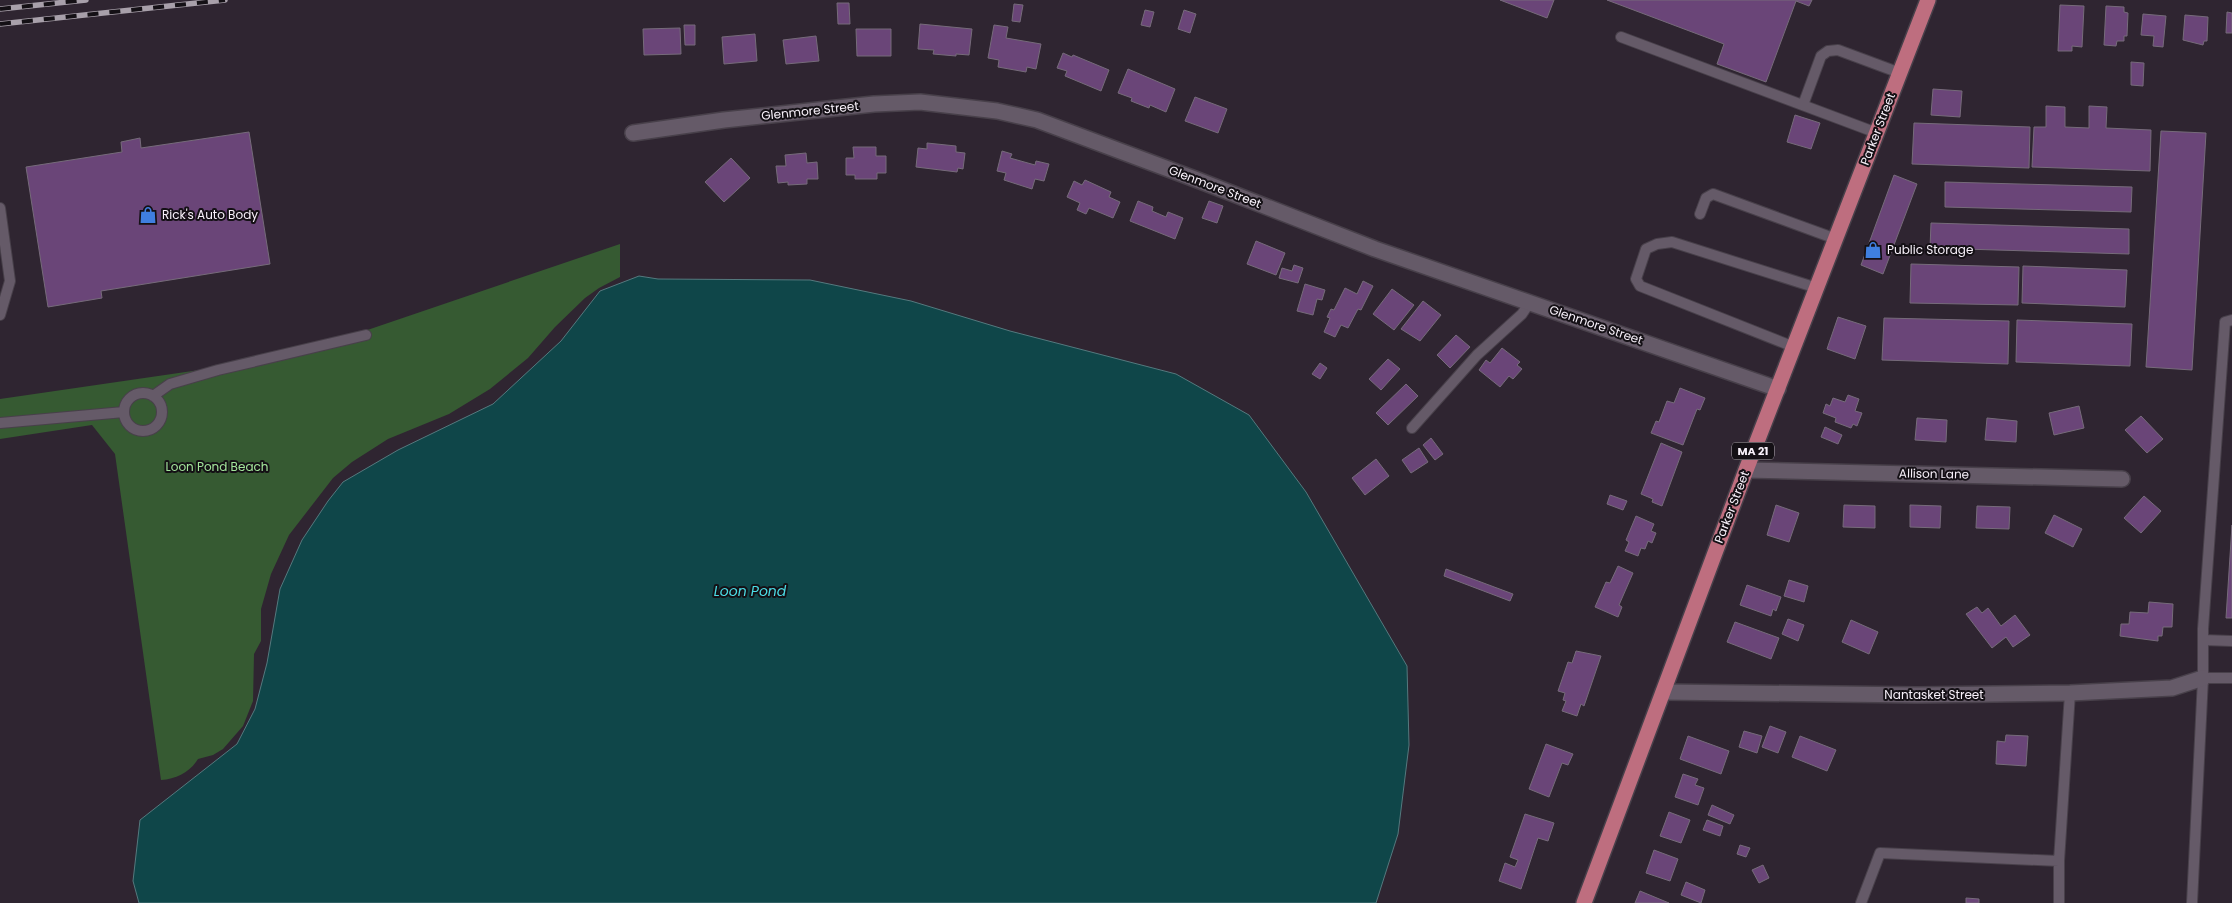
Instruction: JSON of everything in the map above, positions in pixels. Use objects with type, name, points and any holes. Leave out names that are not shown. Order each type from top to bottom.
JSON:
[{"type":"main road","name":"Parker Street","points":[[1584,903],[1746,470],[1928,0]]},
{"type":"street","name":"Glenmore Street","points":[[633,133],[724,120],[874,104],[920,102],[997,111],[1037,120],[1375,249],[1778,389]]},
{"type":"street","name":"Allison Lane","points":[[1746,470],[2122,479]]},
{"type":"street","name":"Nantasket Street","points":[[1663,692],[1909,695],[2070,693],[2172,688],[2204,678]]},
{"type":"lane","points":[[1621,36],[1877,133]]},
{"type":"lane","points":[[1803,106],[1821,56],[1828,51],[1838,50],[1900,74]]},
{"type":"lane","points":[[1700,214],[1706,198],[1713,194],[1836,239]]},
{"type":"lane","points":[[0,208],[10,281],[0,315]]},
{"type":"lane","points":[[1794,346],[1640,286],[1636,279],[1646,250],[1657,244],[1672,242],[1817,288]]},
{"type":"lane","points":[[1412,428],[1477,355],[1522,314],[1530,302]]},
{"type":"lane","points":[[2192,903],[2204,678],[2203,640],[2225,322],[2232,320]]},
{"type":"lane","points":[[154,396],[170,384],[218,370],[366,335]]},
{"type":"lane","points":[[141,393],[154,396],[158,400],[162,413],[158,424],[147,431],[135,430],[126,421],[124,412],[126,403],[135,395],[141,393]]},
{"type":"lane","points":[[0,422],[124,412]]},
{"type":"lane","points":[[2203,640],[2232,642]]},
{"type":"lane","points":[[2204,678],[2232,678]]},
{"type":"lane","points":[[2058,903],[2070,693]]},
{"type":"lane","points":[[1862,903],[1880,853],[2059,862]]},
{"type":"green space","name":"Loon Pond Beach","points":[[620,244],[620,277],[585,298],[555,327],[528,358],[490,389],[449,414],[388,439],[352,462],[333,478],[289,535],[271,574],[261,609],[261,641],[254,654],[253,701],[243,726],[223,749],[213,755],[198,759],[191,768],[182,774],[161,780],[115,454],[92,425],[0,439],[0,399],[288,357]]},
{"type":"water","name":"Loon Pond","points":[[639,276],[658,279],[810,280],[911,301],[1010,331],[1176,374],[1249,415],[1306,492],[1407,666],[1409,745],[1398,834],[1376,903],[139,903],[133,881],[140,820],[237,744],[255,709],[267,663],[280,589],[302,540],[343,482],[398,450],[493,404],[561,341],[600,291]]},
{"type":"building","points":[[1500,0],[1554,0],[1547,18]]},
{"type":"building","points":[[1607,0],[1812,0],[1809,6],[1796,1],[1766,82],[1717,64],[1724,44]]},
{"type":"building","points":[[837,3],[849,3],[850,24],[838,24]]},
{"type":"building","points":[[1014,4],[1023,5],[1020,22],[1012,21]]},
{"type":"building","points":[[2060,5],[2084,6],[2082,47],[2072,46],[2072,51],[2058,51]]},
{"type":"building","points":[[2106,6],[2124,7],[2124,12],[2128,13],[2127,36],[2124,36],[2124,41],[2117,41],[2116,46],[2104,45]]},
{"type":"building","points":[[1145,10],[1154,12],[1150,27],[1141,25]]},
{"type":"building","points":[[1184,10],[1196,14],[1190,33],[1178,29]]},
{"type":"building","points":[[2227,12],[2232,13],[2232,33],[2226,33]]},
{"type":"building","points":[[2143,14],[2166,16],[2163,47],[2153,46],[2154,36],[2141,35]]},
{"type":"building","points":[[2185,15],[2208,17],[2207,41],[2204,41],[2203,45],[2183,40]]},
{"type":"building","points":[[920,24],[972,29],[969,55],[933,54],[934,50],[918,49]]},
{"type":"building","points":[[684,25],[695,25],[695,45],[685,45]]},
{"type":"building","points":[[994,25],[1008,27],[1006,38],[1041,44],[1036,69],[1027,67],[1026,72],[998,67],[999,60],[988,58]]},
{"type":"building","points":[[680,28],[681,54],[644,55],[643,29]]},
{"type":"building","points":[[856,29],[891,29],[891,56],[857,56]]},
{"type":"building","points":[[755,34],[757,61],[724,64],[722,37]]},
{"type":"building","points":[[816,36],[819,61],[786,64],[783,40]]},
{"type":"building","points":[[1063,53],[1072,57],[1073,55],[1109,70],[1101,91],[1065,76],[1067,71],[1057,68]]},
{"type":"building","points":[[2131,62],[2144,63],[2143,86],[2131,85]]},
{"type":"building","points":[[1128,69],[1175,89],[1166,112],[1150,105],[1149,108],[1131,101],[1132,98],[1118,93]]},
{"type":"building","points":[[1933,89],[1962,91],[1960,117],[1931,115]]},
{"type":"building","points":[[1195,97],[1227,109],[1218,133],[1185,121]]},
{"type":"building","points":[[2046,106],[2065,107],[2065,127],[2089,128],[2089,106],[2107,107],[2106,128],[2151,130],[2150,171],[2032,167],[2034,127],[2046,127]]},
{"type":"building","points":[[1795,115],[1820,123],[1811,149],[1787,142]]},
{"type":"building","points":[[1914,123],[2030,127],[2029,168],[1912,164]]},
{"type":"building","points":[[2161,131],[2206,133],[2192,370],[2146,367]]},
{"type":"building","name":"Rick's Auto Body","points":[[249,132],[270,264],[101,291],[102,298],[48,307],[26,167],[122,152],[121,142],[140,138],[141,148]]},
{"type":"building","points":[[927,143],[956,146],[956,152],[965,153],[963,169],[958,168],[957,172],[916,167],[918,148],[927,149]]},
{"type":"building","points":[[853,147],[876,147],[876,156],[886,156],[886,173],[877,173],[877,179],[855,179],[855,175],[846,175],[846,158],[854,158]]},
{"type":"building","points":[[1002,151],[1012,154],[1010,158],[1035,165],[1036,161],[1049,164],[1044,181],[1035,179],[1032,189],[1004,180],[1006,173],[997,171]]},
{"type":"building","points":[[806,153],[807,163],[817,162],[818,179],[807,179],[807,184],[788,185],[788,182],[778,183],[776,166],[786,166],[785,155]]},
{"type":"building","points":[[731,158],[750,178],[724,202],[705,182]]},
{"type":"building","points":[[1894,175],[1917,184],[1883,274],[1861,265]]},
{"type":"building","points":[[1085,180],[1111,192],[1109,197],[1120,202],[1113,218],[1089,208],[1086,214],[1077,210],[1080,203],[1067,197],[1074,181],[1082,185]]},
{"type":"building","points":[[1945,182],[2132,187],[2131,212],[1945,207]]},
{"type":"building","points":[[1138,201],[1153,207],[1152,211],[1166,217],[1168,212],[1183,218],[1175,239],[1130,221]]},
{"type":"building","points":[[1209,201],[1223,206],[1217,223],[1202,218]]},
{"type":"building","points":[[1931,223],[2129,229],[2129,254],[1930,248]]},
{"type":"building","points":[[1256,241],[1285,253],[1276,275],[1247,264]]},
{"type":"building","points":[[1911,264],[2019,267],[2018,305],[1910,303]]},
{"type":"building","points":[[1294,265],[1303,268],[1298,283],[1279,278],[1282,268],[1292,271]]},
{"type":"building","points":[[2023,266],[2127,270],[2125,307],[2022,303]]},
{"type":"building","points":[[1363,281],[1373,286],[1361,310],[1358,309],[1348,328],[1341,325],[1335,337],[1324,332],[1330,318],[1327,317],[1331,309],[1334,310],[1345,288],[1357,294]]},
{"type":"building","points":[[1305,284],[1325,290],[1322,300],[1317,299],[1313,315],[1297,311]]},
{"type":"building","points":[[1392,289],[1414,305],[1394,330],[1373,314]]},
{"type":"building","points":[[1423,301],[1441,315],[1420,341],[1401,329]]},
{"type":"building","points":[[1838,317],[1866,326],[1855,359],[1827,349]]},
{"type":"building","points":[[1884,318],[2009,321],[2008,364],[1882,360]]},
{"type":"building","points":[[2017,320],[2132,324],[2130,366],[2016,362]]},
{"type":"building","points":[[1456,335],[1470,347],[1450,368],[1437,355]]},
{"type":"building","points":[[1502,348],[1520,362],[1517,365],[1522,369],[1513,379],[1509,376],[1500,387],[1479,370],[1486,360],[1490,363]]},
{"type":"building","points":[[1388,359],[1400,369],[1381,390],[1369,379]]},
{"type":"building","points":[[1320,363],[1327,368],[1320,379],[1312,374]]},
{"type":"building","points":[[1406,384],[1418,396],[1388,425],[1376,413]]},
{"type":"building","points":[[1680,388],[1705,398],[1700,410],[1697,409],[1683,445],[1651,433],[1656,421],[1659,422],[1667,401],[1674,403]]},
{"type":"building","points":[[1848,395],[1859,399],[1855,411],[1862,413],[1857,426],[1853,424],[1851,428],[1835,422],[1836,418],[1823,413],[1826,404],[1830,406],[1833,398],[1845,402]]},
{"type":"building","points":[[2079,406],[2084,428],[2054,435],[2049,413]]},
{"type":"building","points":[[2141,416],[2163,439],[2147,453],[2125,430]]},
{"type":"building","points":[[1917,418],[1947,420],[1946,442],[1915,440]]},
{"type":"building","points":[[1987,418],[2017,421],[2016,442],[1985,440]]},
{"type":"building","points":[[1825,427],[1842,435],[1838,444],[1821,437]]},
{"type":"building","points":[[1431,438],[1443,454],[1435,460],[1423,445]]},
{"type":"building","points":[[1661,443],[1682,452],[1662,506],[1652,502],[1653,499],[1641,494]]},
{"type":"building","points":[[1419,448],[1428,462],[1411,473],[1402,460]]},
{"type":"building","points":[[1376,459],[1389,476],[1365,495],[1352,478]]},
{"type":"building","points":[[1610,495],[1627,501],[1623,510],[1607,504]]},
{"type":"building","points":[[2144,496],[2161,511],[2141,533],[2124,518]]},
{"type":"building","points":[[1776,505],[1799,513],[1789,542],[1767,535]]},
{"type":"building","points":[[1844,505],[1875,506],[1875,528],[1843,527]]},
{"type":"building","points":[[1910,505],[1941,506],[1940,528],[1910,527]]},
{"type":"building","points":[[1977,506],[2010,507],[2009,529],[1976,528]]},
{"type":"building","points":[[2054,515],[2082,529],[2073,547],[2045,533]]},
{"type":"building","points":[[1636,516],[1654,524],[1651,531],[1656,533],[1652,543],[1648,541],[1645,549],[1641,548],[1638,556],[1625,551],[1629,542],[1626,540]]},
{"type":"building","points":[[2232,525],[2232,618],[2226,618]]},
{"type":"building","points":[[1618,566],[1633,573],[1619,605],[1622,607],[1618,617],[1595,607],[1606,582],[1610,583]]},
{"type":"building","points":[[1446,569],[1513,594],[1510,601],[1444,576]]},
{"type":"building","points":[[1789,580],[1808,586],[1804,602],[1784,596]]},
{"type":"building","points":[[1747,585],[1781,597],[1776,611],[1773,609],[1771,616],[1740,605]]},
{"type":"building","points":[[2149,602],[2173,604],[2172,627],[2163,627],[2162,636],[2158,636],[2158,641],[2120,636],[2121,624],[2129,624],[2130,612],[2148,613]]},
{"type":"building","points":[[1977,607],[1982,613],[1988,608],[2001,626],[2015,615],[2030,635],[2013,647],[2006,637],[1992,648],[1966,614]]},
{"type":"building","points":[[1788,619],[1804,625],[1798,641],[1782,634]]},
{"type":"building","points":[[1851,620],[1878,632],[1869,654],[1842,642]]},
{"type":"building","points":[[1735,622],[1779,638],[1771,659],[1727,642]]},
{"type":"building","points":[[1576,651],[1601,656],[1584,706],[1581,704],[1577,716],[1562,711],[1566,701],[1563,700],[1565,693],[1558,691],[1568,662],[1572,663]]},
{"type":"building","points":[[1770,726],[1786,732],[1778,753],[1762,747]]},
{"type":"building","points":[[1744,731],[1762,736],[1757,753],[1739,747]]},
{"type":"building","points":[[2006,735],[2028,736],[2026,766],[1996,764],[1997,741],[2005,742]]},
{"type":"building","points":[[1688,736],[1729,751],[1721,774],[1680,759]]},
{"type":"building","points":[[1800,736],[1836,750],[1827,771],[1792,757]]},
{"type":"building","points":[[1546,744],[1573,754],[1568,765],[1562,763],[1549,797],[1529,789]]},
{"type":"building","points":[[1683,774],[1698,779],[1695,785],[1704,788],[1698,805],[1675,797]]},
{"type":"building","points":[[1712,805],[1734,815],[1730,824],[1708,815]]},
{"type":"building","points":[[1669,812],[1690,820],[1681,843],[1660,836]]},
{"type":"building","points":[[1525,814],[1554,823],[1548,841],[1538,838],[1521,889],[1499,881],[1505,863],[1515,867],[1518,860],[1510,857]]},
{"type":"building","points":[[1707,820],[1723,826],[1720,836],[1703,830]]},
{"type":"building","points":[[1740,845],[1750,848],[1746,857],[1737,854]]},
{"type":"building","points":[[1654,850],[1678,859],[1670,881],[1646,873]]},
{"type":"building","points":[[1763,865],[1769,878],[1759,883],[1752,870]]},
{"type":"building","points":[[1686,882],[1705,890],[1701,903],[1681,895]]},
{"type":"building","points":[[1640,891],[1669,903],[1635,903]]},
{"type":"building","points":[[1966,898],[1979,899],[1979,903],[1966,903]]},
{"type":"railway","points":[[0,9],[86,0]]},
{"type":"railway","points":[[0,24],[225,0]]},
{"type":"place","name":"Rick's Auto Body","points":[[148,215]]},
{"type":"place","name":"Public Storage","points":[[1873,250]]}]
